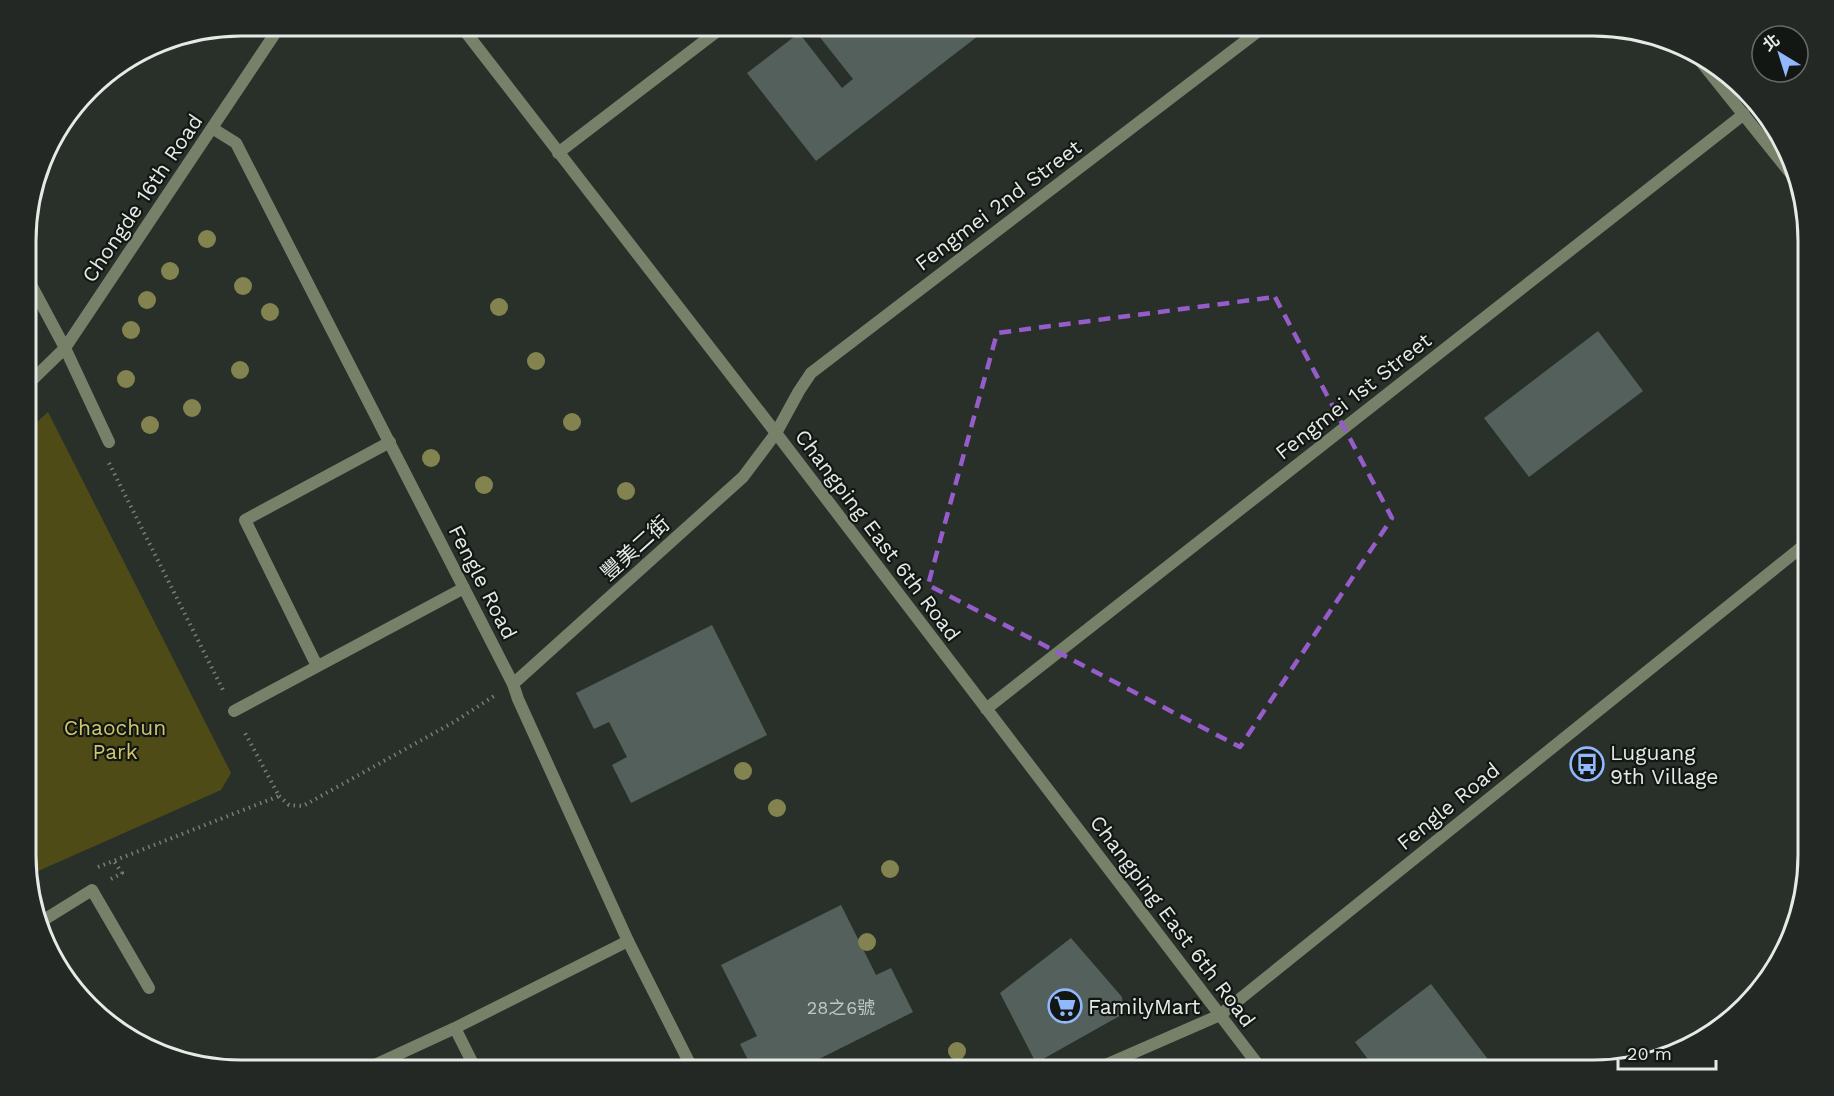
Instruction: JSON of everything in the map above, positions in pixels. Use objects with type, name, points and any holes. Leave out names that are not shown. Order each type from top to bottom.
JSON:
[{"type":"street","name":"Chongde 16th Road","points":[[36,376],[66,348],[273,36]]},
{"type":"street","name":"Changping East 6th Road","points":[[469,36],[776,433],[1254,1060]]},
{"type":"street","points":[[558,153],[711,36]]},
{"type":"street","name":"Fengmei 2nd Street","points":[[776,433],[811,373],[1252,36]]},
{"type":"street","points":[[1710,73],[1782,163]]},
{"type":"street","name":"Fengmei 1st Street","points":[[986,709],[1744,114]]},
{"type":"street","name":"Fengle Road","points":[[212,128],[236,142],[390,442],[513,684],[628,941],[688,1060]]},
{"type":"street","points":[[36,293],[66,348],[109,442]]},
{"type":"street","name":"豐美二街","points":[[513,684],[743,477],[776,433]]},
{"type":"street","points":[[317,666],[245,520],[390,442]]},
{"type":"street","name":"Fengle Road","points":[[1117,1060],[1220,1015],[1798,550]]},
{"type":"street","points":[[234,711],[464,588]]},
{"type":"street","points":[[47,918],[92,890],[149,988]]},
{"type":"street","points":[[386,1060],[455,1028],[628,941]]},
{"type":"street","points":[[455,1028],[471,1060]]},
{"type":"path","points":[[109,442],[108,462],[234,711],[279,796],[289,805],[303,806],[454,722],[513,684]]},
{"type":"path","points":[[88,871],[279,796]]},
{"type":"highlighted area","points":[[1275,297],[1392,518],[1240,747],[928,585],[997,333]]},
{"type":"green space","name":"Chaochun Park","points":[[48,412],[231,773],[221,790],[37,871],[36,855],[36,423]]},
{"type":"building","points":[[795,36],[801,36],[842,88],[853,79],[819,36],[978,36],[816,161],[747,73]]},
{"type":"building","points":[[1598,331],[1643,391],[1529,477],[1484,418]]},
{"type":"building","points":[[712,625],[767,735],[631,803],[612,765],[627,757],[609,722],[594,729],[576,693]]},
{"type":"building","points":[[841,905],[876,975],[891,968],[913,1012],[817,1060],[748,1060],[740,1044],[757,1036],[721,965]]},
{"type":"building","name":"FamilyMart","points":[[1071,938],[1122,997],[1123,1014],[1041,1060],[1034,1060],[1000,993]]},
{"type":"building","points":[[1431,984],[1488,1060],[1368,1060],[1355,1042]]},
{"type":"place","name":"Luguang 9th Village","points":[[1587,764]]},
{"type":"place","name":"FamilyMart","points":[[1065,1006]]}]
